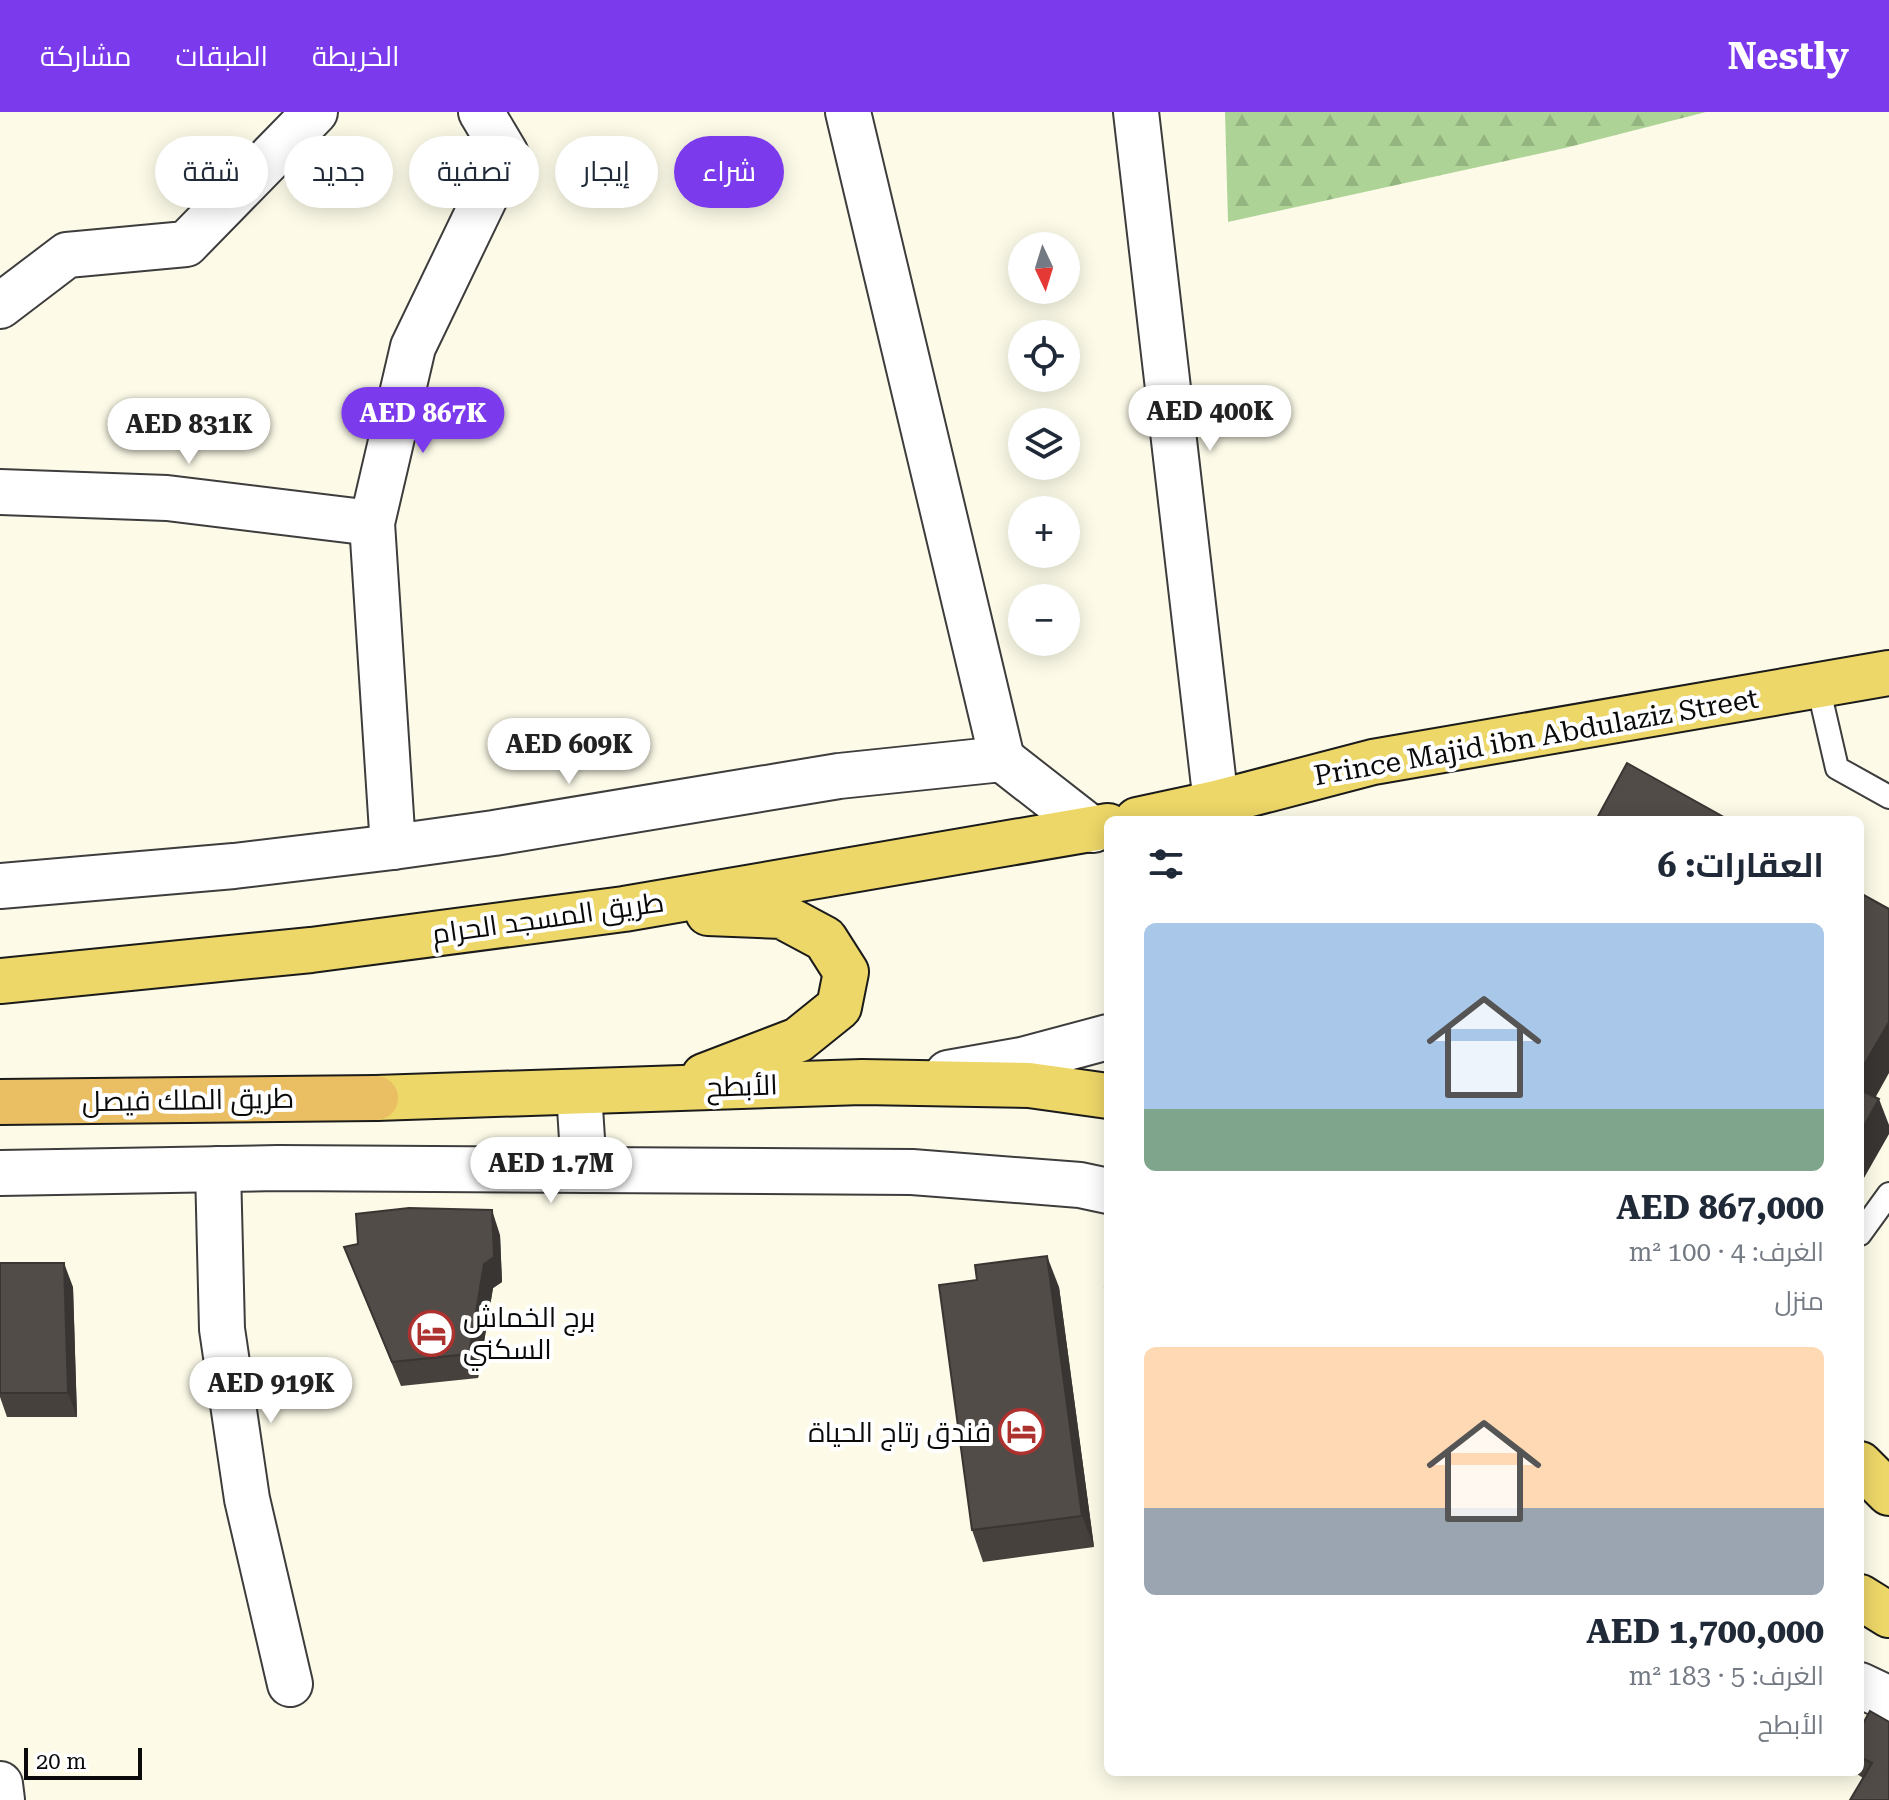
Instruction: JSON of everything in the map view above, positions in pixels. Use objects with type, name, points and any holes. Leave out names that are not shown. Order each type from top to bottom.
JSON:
[{"type":"highway","name":"طريق الملك فيصل","points":[[0,1102],[376,1098]]},
{"type":"main road","name":"Prince Majid ibn Abdulaziz Street","points":[[1156,816],[1373,762],[1889,673]]},
{"type":"main road","name":"طريق المسجد الحرام","points":[[0,981],[311,950],[624,909],[1103,831]]},
{"type":"main road","points":[[624,909],[782,916],[825,939],[846,972],[839,1007],[798,1040],[672,1088]]},
{"type":"main road","name":"الأبطح","points":[[376,1098],[891,1083],[1029,1085],[1104,1095]]},
{"type":"main road","points":[[1864,1468],[1889,1493]]},
{"type":"main road","points":[[1864,1599],[1889,1615]]},
{"type":"street","points":[[0,306],[67,255],[186,244],[315,112]]},
{"type":"street","points":[[393,847],[372,523],[413,347],[506,154],[481,112]]},
{"type":"street","points":[[848,112],[1002,759],[1103,831]]},
{"type":"street","points":[[1136,112],[1216,803]]},
{"type":"street","points":[[0,492],[167,498],[372,523]]},
{"type":"street","points":[[0,886],[234,866],[393,847],[839,776],[1002,759]]},
{"type":"street","points":[[891,1083],[1022,1060],[1104,1038]]},
{"type":"street","points":[[579,1092],[584,1170]]},
{"type":"street","points":[[218,1169],[222,1329],[247,1499],[290,1684]]},
{"type":"street","points":[[0,1173],[218,1169],[912,1172],[1080,1185],[1104,1190]]},
{"type":"street","points":[[1864,1609],[1889,1639]]},
{"type":"street","points":[[1864,1687],[1889,1699]]},
{"type":"street","points":[[0,1784],[2,1800]]},
{"type":"lane","points":[[1818,686],[1837,768],[1889,797]]},
{"type":"lane","points":[[1864,1228],[1889,1194]]},
{"type":"green space","points":[[1225,112],[1706,112],[1565,148],[1228,222]]},
{"type":"building","points":[[1627,763],[1722,816],[1598,816]]},
{"type":"building","points":[[1864,895],[1889,909],[1889,1022],[1864,1065]]},
{"type":"building","points":[[1864,1092],[1879,1099],[1864,1126]]},
{"type":"building","name":"برج الخماش السكني","points":[[409,1208],[492,1210],[494,1257],[484,1264],[469,1354],[392,1362],[344,1247],[358,1244],[356,1214]]},
{"type":"building","name":"فندق رتاج الحياة","points":[[1047,1256],[1082,1516],[972,1530],[939,1285],[977,1280],[975,1265]]},
{"type":"building","points":[[0,1263],[64,1263],[68,1393],[0,1393]]},
{"type":"building","points":[[1870,1711],[1889,1722],[1889,1800],[1850,1800],[1872,1763],[1864,1759],[1864,1722]]},
{"type":"place","name":"برج الخماش السكني","points":[[432,1333]]},
{"type":"place","name":"فندق رتاج الحياة","points":[[1022,1432]]}]
